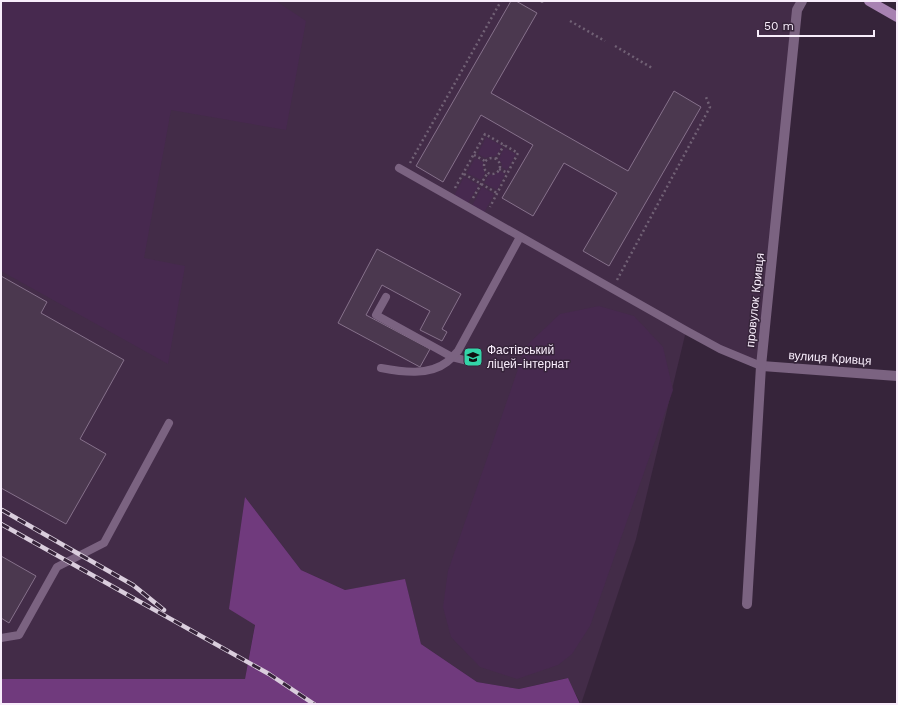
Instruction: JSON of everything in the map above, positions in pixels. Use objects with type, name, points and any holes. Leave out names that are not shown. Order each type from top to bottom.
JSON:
[{"type":"street","name":"провулок Кривця","points":[[746,604],[761,366],[797,10],[802,1]]},
{"type":"street","points":[[869,1],[897,17]]},
{"type":"street","name":"вулиця Кривця","points":[[761,366],[897,376]]},
{"type":"lane","points":[[402,170],[720,349],[761,366]]},
{"type":"lane","points":[[381,368],[402,372],[430,370],[446,362],[452,357],[458,351],[520,237]]},
{"type":"lane","points":[[386,297],[376,316],[452,357],[468,361]]},
{"type":"lane","points":[[1,638],[19,635],[57,567],[104,543],[169,423]]},
{"type":"path","points":[[402,170],[501,1]]},
{"type":"path","points":[[570,21],[606,41]]},
{"type":"path","points":[[615,46],[652,68]]},
{"type":"path","points":[[612,288],[710,107],[706,97]]},
{"type":"path","points":[[450,197],[485,134],[518,153],[485,216]]},
{"type":"path","points":[[496,159],[504,145]]},
{"type":"path","points":[[474,155],[485,161]]},
{"type":"path","points":[[485,161],[489,158],[496,159]]},
{"type":"path","points":[[485,161],[484,169],[488,172],[495,173],[499,168],[499,163],[496,159]]},
{"type":"path","points":[[499,168],[508,173]]},
{"type":"path","points":[[468,207],[488,172]]},
{"type":"path","points":[[464,174],[497,193]]},
{"type":"shaded area","points":[[1,1],[802,1],[761,366],[686,331],[636,539],[581,704],[567,678],[519,689],[477,682],[421,644],[405,580],[345,590],[301,570],[245,497],[255,624],[245,680],[1,679]]},
{"type":"shaded area","points":[[1,1],[276,1],[306,21],[286,130],[171,110],[144,258],[185,266],[168,364],[1,271]]},
{"type":"shaded area","points":[[486,137],[502,146],[496,156],[485,158],[478,154]]},
{"type":"shaded area","points":[[504,148],[516,154],[507,170],[502,167],[499,159]]},
{"type":"shaded area","points":[[475,158],[483,162],[483,169],[485,173],[481,180],[467,173]]},
{"type":"shaded area","points":[[500,171],[505,174],[497,190],[484,183],[489,175]]},
{"type":"shaded area","points":[[464,177],[479,185],[468,203],[454,196]]},
{"type":"shaded area","points":[[482,187],[494,194],[484,213],[472,206]]},
{"type":"shaded area","points":[[599,306],[634,316],[663,347],[673,390],[590,626],[572,654],[558,665],[517,679],[480,667],[451,637],[443,607],[448,571],[526,346],[560,314]]},
{"type":"shaded area","points":[[245,497],[301,570],[345,590],[405,579],[421,644],[477,682],[519,689],[568,678],[580,704],[1,704],[1,679],[245,679],[255,625],[229,609]]},
{"type":"building","points":[[511,1],[516,1],[537,13],[491,93],[628,171],[674,91],[701,107],[609,266],[583,251],[617,193],[564,163],[533,216],[502,198],[533,145],[481,115],[443,182],[416,166]]},
{"type":"building","points":[[377,249],[461,294],[442,329],[447,332],[442,341],[420,330],[430,311],[382,285],[366,315],[430,349],[420,367],[338,323]]},
{"type":"building","points":[[1,276],[47,302],[41,313],[124,360],[80,439],[106,454],[66,524],[1,488]]},
{"type":"building","points":[[1,556],[36,576],[9,623],[1,618]]},
{"type":"railway","points":[[2,510],[133,585],[164,610]]},
{"type":"railway","points":[[1,524],[269,674],[314,704]]},
{"type":"place","name":"Фастівський ліцей-інтернат","points":[[473,357]]}]
